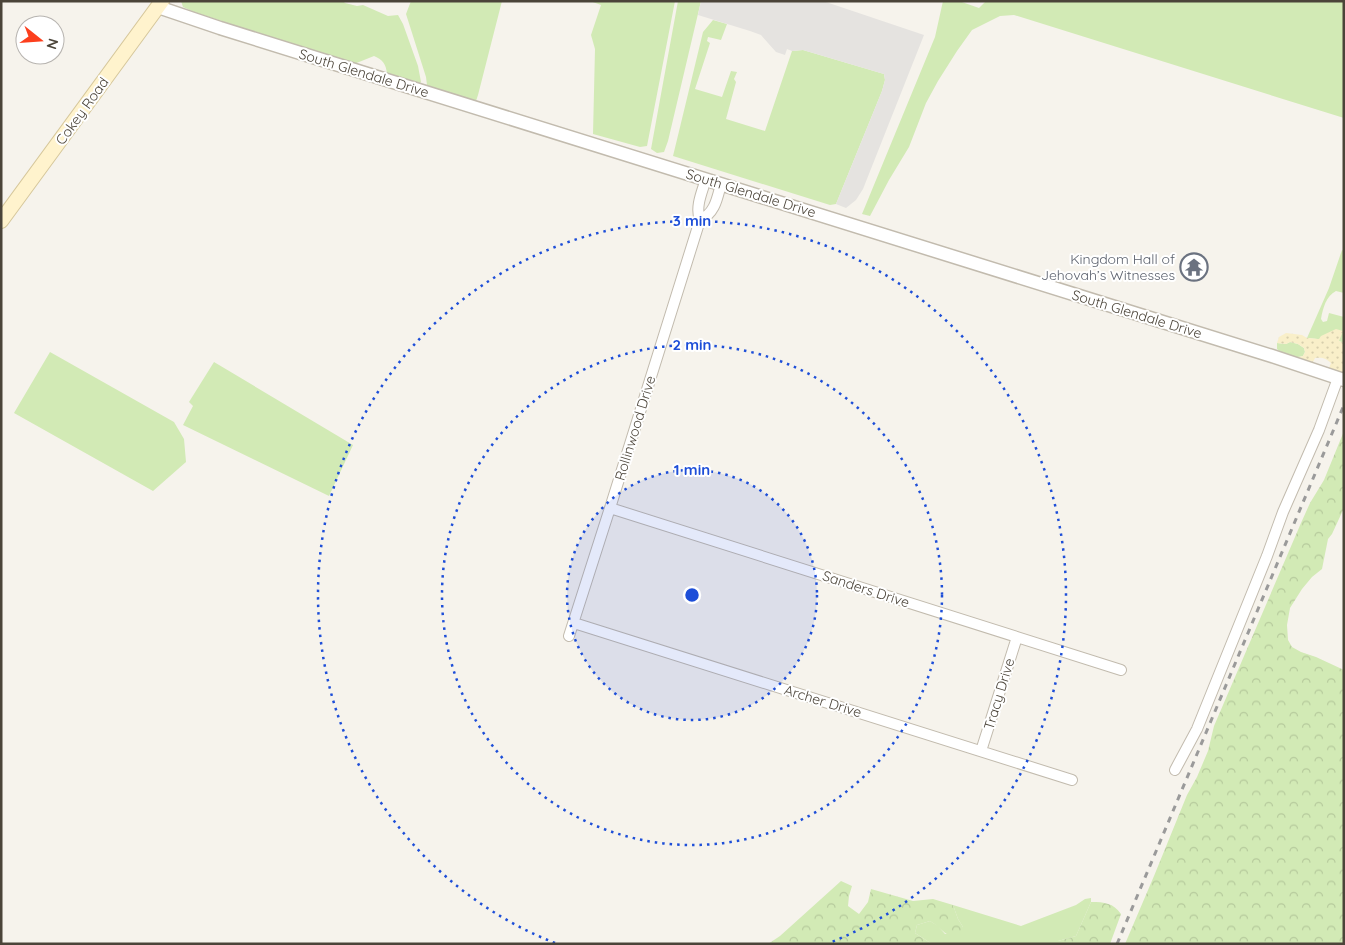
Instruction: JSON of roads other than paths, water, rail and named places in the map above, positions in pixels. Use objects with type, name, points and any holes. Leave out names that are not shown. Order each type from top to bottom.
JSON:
[{"type":"main road","name":"Cokey Road","points":[[1,221],[160,4]]},
{"type":"street","name":"South Glendale Drive","points":[[160,4],[220,28],[1341,379]]},
{"type":"street","name":"Rollinwood Drive","points":[[569,636],[700,220],[697,214],[698,206],[706,179]]},
{"type":"street","name":"Rollinwood Drive","points":[[700,220],[705,218],[713,209],[721,184]]},
{"type":"street","points":[[1175,770],[1197,729],[1284,512],[1341,379]]},
{"type":"street","name":"Sanders Drive","points":[[610,508],[1121,670]]},
{"type":"street","name":"Archer Drive","points":[[574,623],[1072,780]]},
{"type":"street","name":"Tracy Drive","points":[[982,751],[1017,637]]},
{"type":"railway","points":[[1117,944],[1344,405]]},
{"type":"place","name":"Kingdom Hall of Jehovah’s Witnesses","points":[[1194,267]]}]
